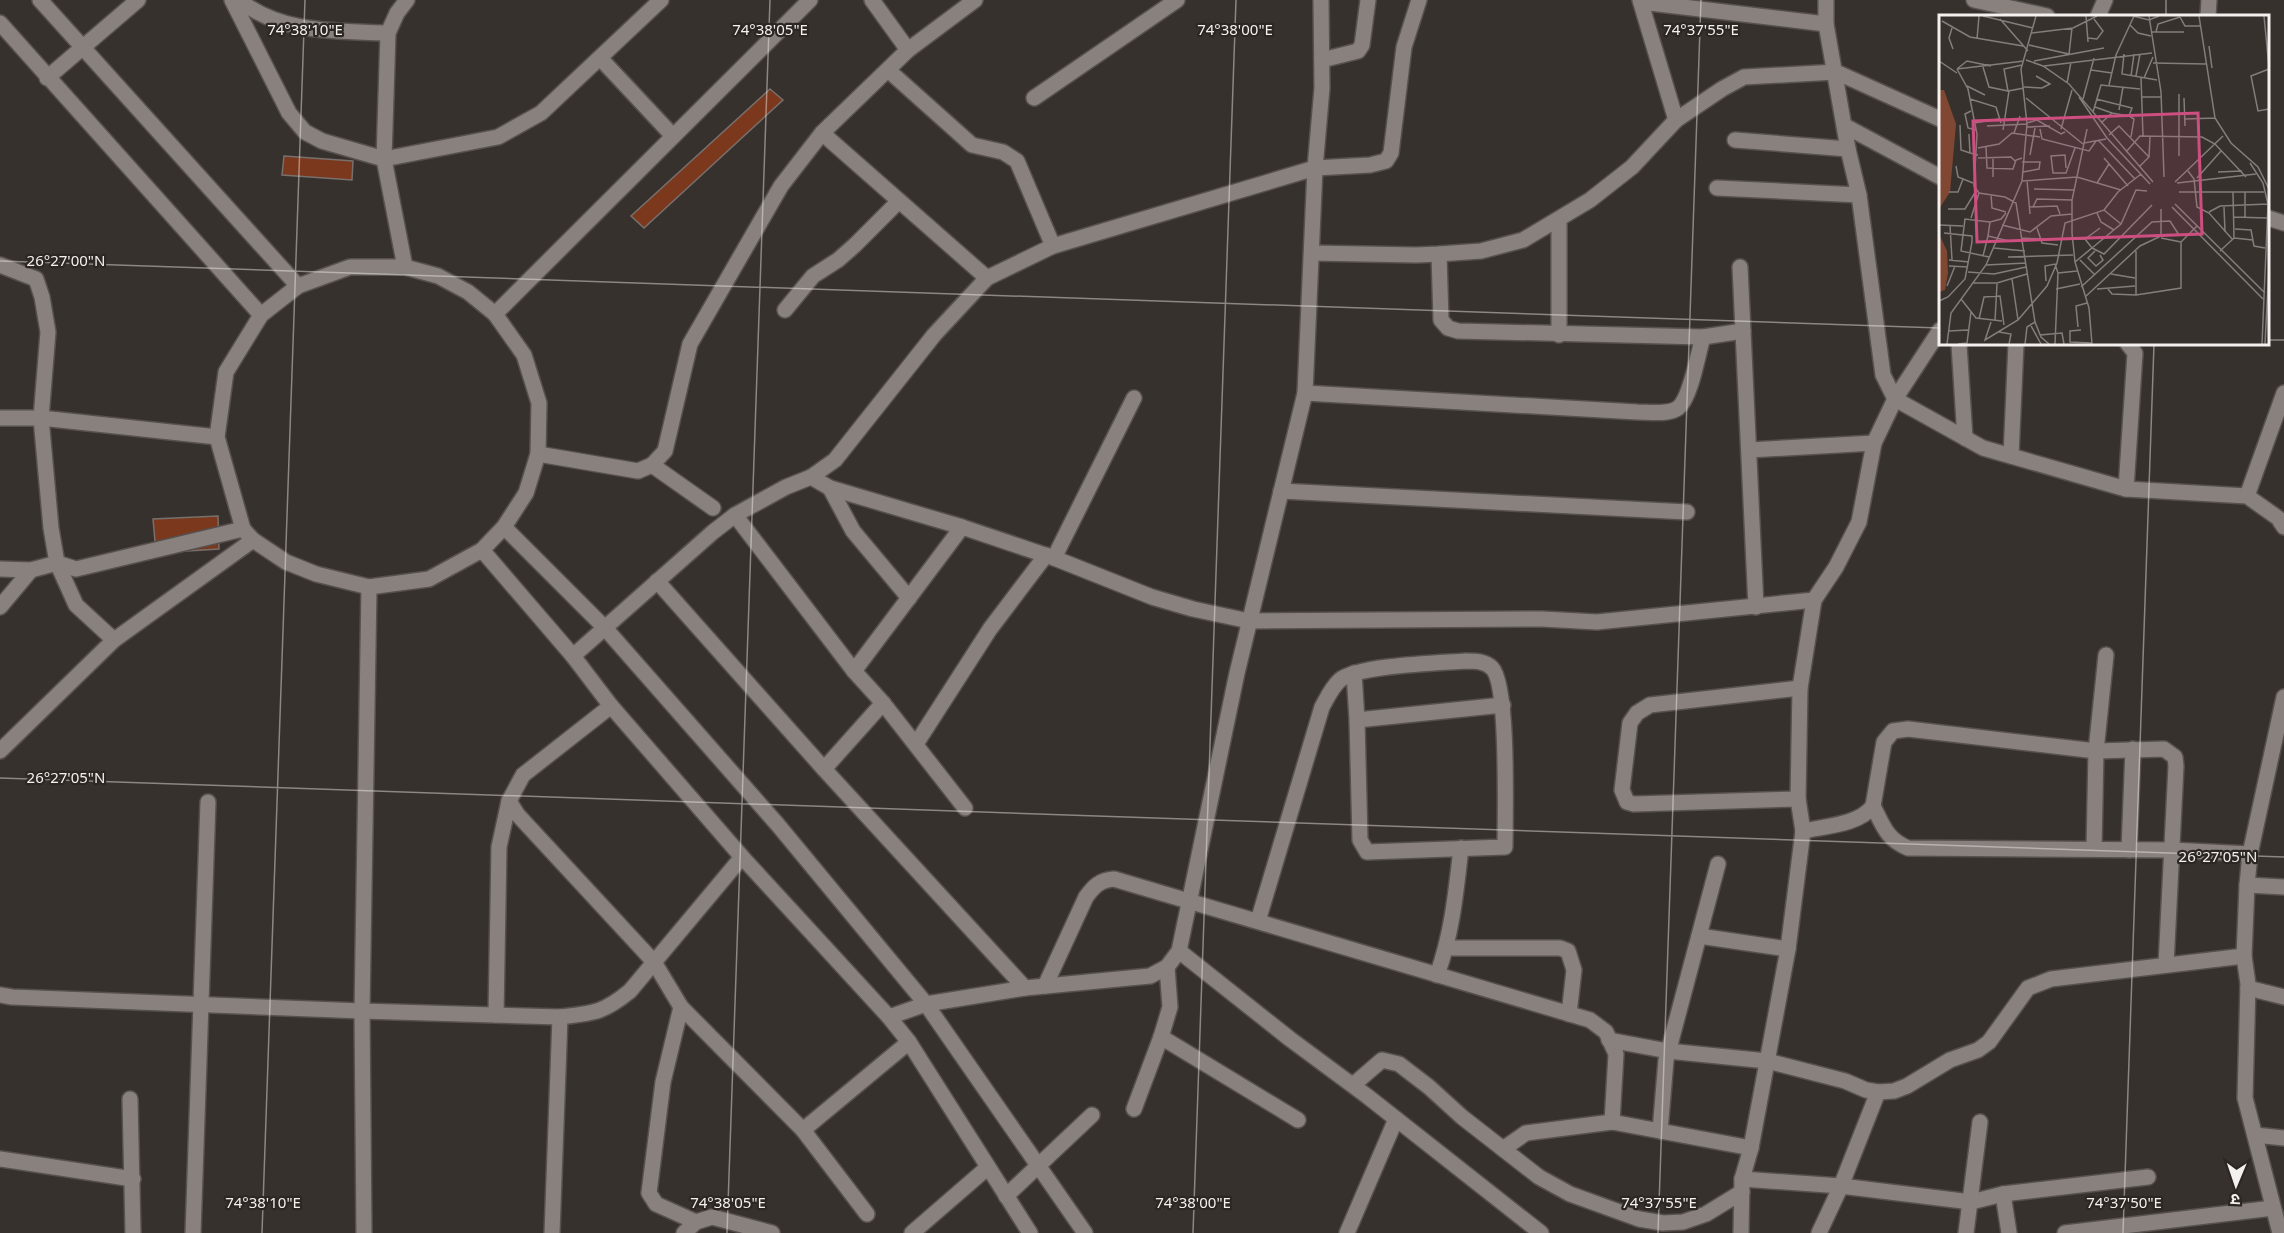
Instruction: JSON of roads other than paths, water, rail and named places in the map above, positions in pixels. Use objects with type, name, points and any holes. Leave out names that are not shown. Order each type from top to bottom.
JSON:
[{"type":"street","points":[[40,0],[298,286]]},
{"type":"street","points":[[47,78],[138,0]]},
{"type":"street","points":[[232,0],[289,113],[305,132],[322,141],[384,159],[498,137],[541,113],[661,0]]},
{"type":"street","points":[[239,0],[248,7],[283,23],[315,31],[388,33]]},
{"type":"street","points":[[405,267],[384,159],[388,33],[397,13],[407,0]]},
{"type":"street","points":[[495,314],[810,0]]},
{"type":"street","points":[[872,0],[908,50]]},
{"type":"street","points":[[538,454],[638,471],[652,465],[665,451],[690,344],[781,186],[822,134],[888,69],[908,50],[975,0]]},
{"type":"street","points":[[1034,98],[1177,0]]},
{"type":"street","points":[[889,1017],[926,1004],[1026,988],[1150,976],[1167,967],[1179,951],[1249,621],[1305,393],[1322,60],[1321,0]]},
{"type":"street","points":[[1322,60],[1358,51],[1362,45],[1368,0]]},
{"type":"street","points":[[573,656],[735,515],[786,487],[810,477],[835,460],[934,335],[987,278],[1053,246],[1315,168],[1370,165],[1386,161],[1391,153],[1404,47],[1419,0]]},
{"type":"street","points":[[1826,0],[1826,24],[1848,149],[1859,195],[1883,375],[1895,399],[1983,448],[2126,489],[2247,496],[2282,516]]},
{"type":"street","points":[[1974,0],[2042,15]]},
{"type":"street","points":[[2098,15],[2105,0]]},
{"type":"street","points":[[2208,15],[2209,0]]},
{"type":"street","points":[[1676,120],[1641,1],[1826,24]]},
{"type":"street","points":[[0,23],[261,315]]},
{"type":"street","points":[[600,58],[673,136]]},
{"type":"street","points":[[888,69],[972,145],[1003,152],[1017,161],[1053,246]]},
{"type":"street","points":[[1312,253],[1439,254],[1481,251],[1523,240],[1590,200],[1632,167],[1676,120],[1744,77],[1836,72],[1939,118]]},
{"type":"street","points":[[1845,126],[1939,176]]},
{"type":"street","points":[[822,134],[987,278]]},
{"type":"street","points":[[1735,140],[1848,149]]},
{"type":"street","points":[[1717,188],[1859,195]]},
{"type":"street","points":[[785,310],[813,276],[855,245],[898,201]]},
{"type":"street","points":[[2269,218],[2284,223]]},
{"type":"street","points":[[1558,219],[1558,335]]},
{"type":"street","points":[[1439,254],[1442,320],[1448,328],[1458,331],[1558,335],[1702,336],[1743,331]]},
{"type":"street","points":[[0,266],[36,279],[42,297],[48,332],[41,418],[51,528],[57,563],[76,605],[114,640]]},
{"type":"street","points":[[350,267],[405,267],[438,276],[468,292],[495,314],[524,355],[539,404],[538,454],[526,493],[504,527],[482,550],[429,579],[369,586],[316,574],[286,562],[248,535],[217,437],[226,372],[261,315],[298,286],[350,267]]},
{"type":"street","points":[[1740,267],[1756,607]]},
{"type":"street","points":[[1741,1233],[1742,1186],[1788,950],[1803,831],[1798,799],[1800,688],[1814,600],[1836,567],[1858,522],[1874,443],[1895,399],[1939,333]]},
{"type":"street","points":[[1305,393],[1666,412],[1678,409],[1685,399],[1702,336]]},
{"type":"street","points":[[1959,345],[1965,438]]},
{"type":"street","points":[[2011,456],[2016,345]]},
{"type":"street","points":[[2126,489],[2135,353],[2129,345]]},
{"type":"street","points":[[2247,496],[2284,393]]},
{"type":"street","points":[[916,744],[990,629],[1050,557],[1134,398]]},
{"type":"street","points":[[0,418],[41,418],[217,437]]},
{"type":"street","points":[[1749,450],[1874,443]]},
{"type":"street","points":[[652,465],[713,508]]},
{"type":"street","points":[[810,477],[830,488],[962,527],[1050,557],[1152,597],[1193,609],[1249,621],[1542,619],[1597,622],[1814,600]]},
{"type":"street","points":[[830,488],[853,531],[909,598]]},
{"type":"street","points":[[1281,491],[1687,512]]},
{"type":"street","points":[[735,515],[854,671],[883,703],[965,808]]},
{"type":"street","points":[[504,527],[604,628],[778,825],[926,1004],[1085,1233]]},
{"type":"street","points":[[854,671],[962,527]]},
{"type":"street","points":[[0,569],[31,570],[57,563],[76,568],[248,535]]},
{"type":"street","points":[[0,751],[114,640],[248,535]]},
{"type":"street","points":[[482,550],[573,656],[610,706],[742,857],[889,1017],[909,1042],[1030,1233]]},
{"type":"street","points":[[0,607],[31,570]]},
{"type":"street","points":[[657,581],[824,769],[1026,988]]},
{"type":"street","points":[[364,1233],[362,1011],[369,586]]},
{"type":"street","points":[[2094,849],[2096,751],[2106,655]]},
{"type":"street","points":[[1258,921],[1322,707],[1342,678],[1354,673],[1359,671],[1480,662],[1492,668],[1498,676],[1503,705],[1505,847],[1367,852],[1362,847],[1354,673]]},
{"type":"street","points":[[1798,799],[1634,804],[1627,802],[1622,790],[1630,723],[1637,713],[1650,705],[1800,688]]},
{"type":"street","points":[[2280,1233],[2245,1098],[2248,988],[2244,957],[2250,854],[2284,697]]},
{"type":"street","points":[[824,769],[883,703]]},
{"type":"street","points":[[1357,720],[1503,705]]},
{"type":"street","points":[[496,1015],[499,847],[509,801],[523,775],[610,706]]},
{"type":"street","points":[[1803,831],[1856,819],[1868,813],[1873,806],[1884,742],[1893,731],[1908,729],[2096,751],[2164,749],[2175,757],[2176,766],[2166,964]]},
{"type":"street","points":[[2129,850],[2133,749]]},
{"type":"street","points":[[509,801],[517,814],[654,962],[681,1007],[803,1130],[867,1214]]},
{"type":"street","points":[[193,1233],[208,802]]},
{"type":"street","points":[[1873,806],[1890,838],[1908,848],[2172,850],[2250,854]]},
{"type":"street","points":[[1437,975],[1447,948],[1461,848]]},
{"type":"street","points":[[0,995],[362,1011],[560,1017],[592,1013],[610,1007],[630,991],[742,857]]},
{"type":"street","points":[[1660,1131],[1668,1051],[1718,864]]},
{"type":"street","points":[[1045,986],[1086,897],[1094,885],[1103,880],[1114,879],[1590,1020],[1606,1032],[1616,1054],[1612,1122]]},
{"type":"street","points":[[2247,885],[2284,887]]},
{"type":"street","points":[[1699,936],[1788,950]]},
{"type":"street","points":[[1447,948],[1560,948],[1568,951],[1574,970],[1569,1014]]},
{"type":"street","points":[[1179,951],[1541,1233]]},
{"type":"street","points":[[1609,1040],[1668,1051],[1767,1061],[1814,1072],[1878,1092],[1894,1091],[1907,1086],[1950,1060],[1978,1050],[1989,1042],[2028,988],[2051,979],[2166,964],[2244,957]]},
{"type":"street","points":[[1134,1109],[1170,1007],[1167,967]]},
{"type":"street","points":[[2248,988],[2284,997]]},
{"type":"street","points":[[681,1007],[663,1082],[649,1193],[656,1204],[696,1222]]},
{"type":"street","points":[[552,1233],[560,1017]]},
{"type":"street","points":[[1161,1037],[1298,1120]]},
{"type":"street","points":[[803,1130],[909,1042]]},
{"type":"street","points":[[1353,1085],[1382,1060],[1399,1064],[1429,1087],[1462,1118],[1539,1177],[1570,1194],[1662,1223],[1683,1222],[1706,1214],[1742,1186],[1841,1186],[1971,1202],[2003,1194],[2148,1177]]},
{"type":"street","points":[[1819,1233],[1841,1186],[1878,1092]]},
{"type":"street","points":[[130,1099],[133,1233]]},
{"type":"street","points":[[1006,1196],[1092,1115]]},
{"type":"street","points":[[1347,1233],[1396,1119]]},
{"type":"street","points":[[1503,1149],[1526,1133],[1612,1122],[1750,1148]]},
{"type":"street","points":[[1966,1233],[1980,1122]]},
{"type":"street","points":[[2254,1135],[2284,1138]]},
{"type":"street","points":[[0,1159],[133,1179]]},
{"type":"street","points":[[912,1233],[987,1167]]},
{"type":"street","points":[[2003,1194],[2009,1233]]},
{"type":"street","points":[[2065,1233],[2273,1208]]},
{"type":"street","points":[[684,1233],[696,1222],[712,1217],[771,1233]]}]
